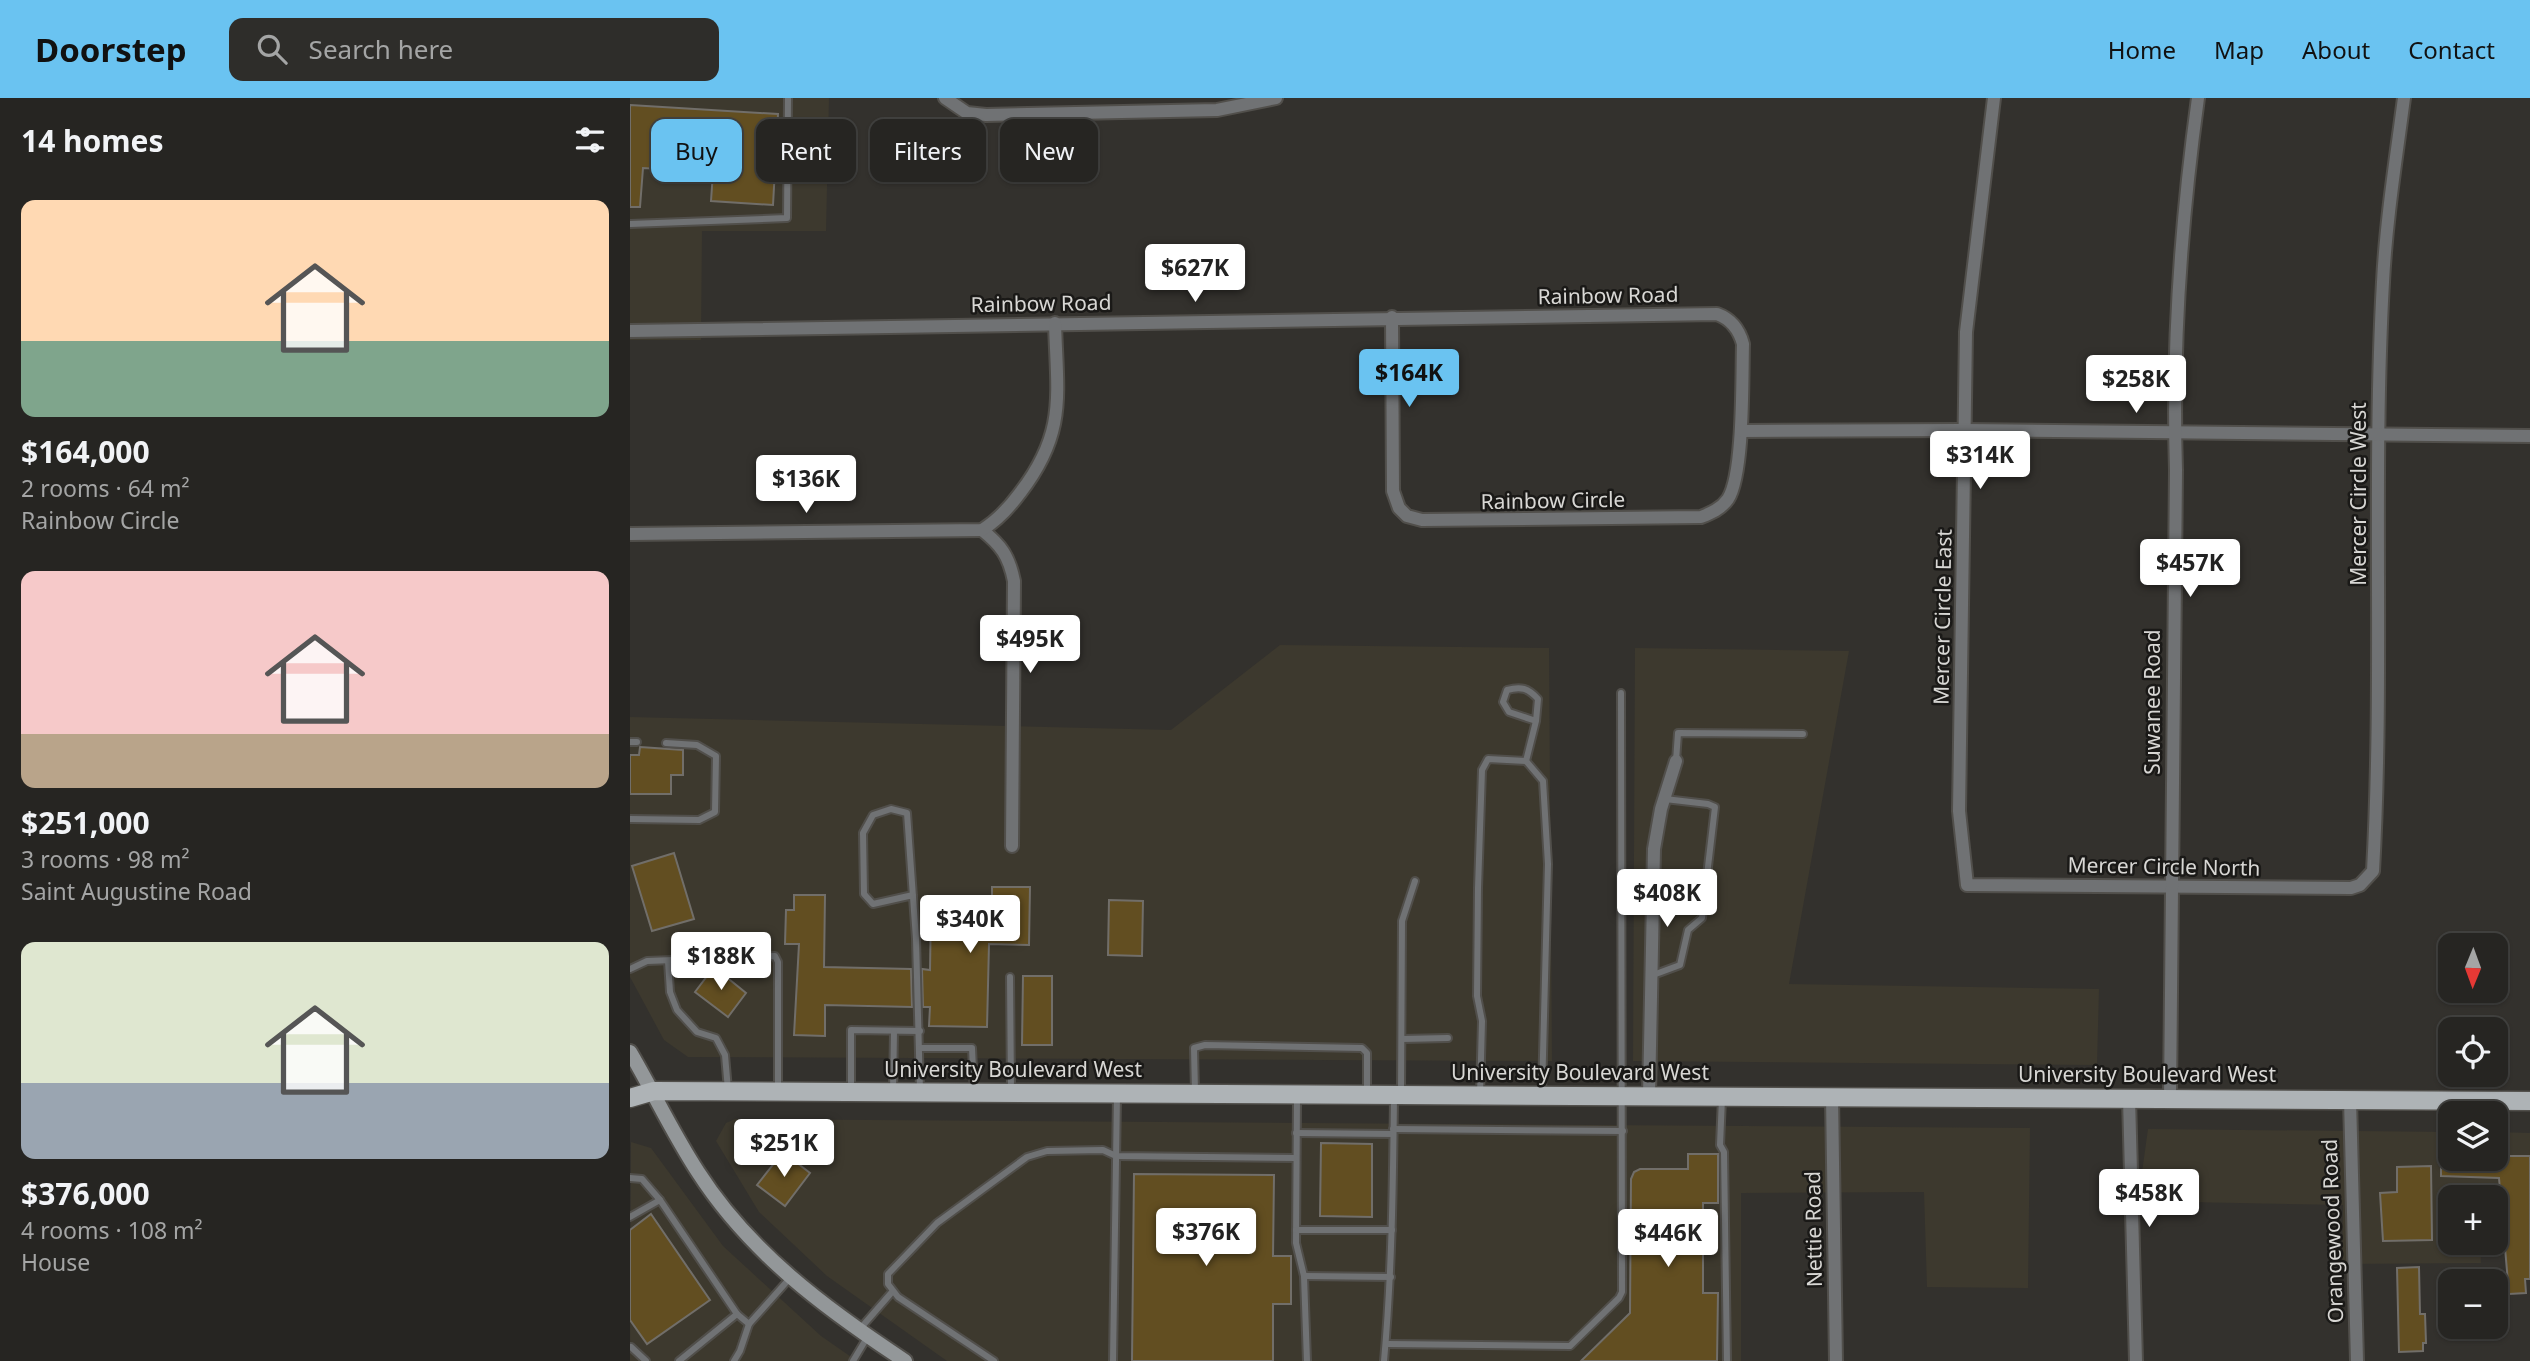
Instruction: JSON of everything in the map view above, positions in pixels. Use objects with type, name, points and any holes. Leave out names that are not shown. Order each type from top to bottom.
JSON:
[{"type":"main road","points":[[630,1052],[698,1172],[749,1238],[790,1278],[905,1361]]},
{"type":"main road","name":"University Boulevard West","points":[[630,1098],[653,1091],[729,1091],[2530,1101]]},
{"type":"street","points":[[945,98],[967,113],[986,116],[1207,111],[1276,98]]},
{"type":"street","name":"Mercer Circle East","points":[[1967,885],[1959,811],[1966,332],[1993,98]]},
{"type":"street","name":"Suwanee Road","points":[[2170,1098],[2175,432],[2181,243],[2198,98]]},
{"type":"street","name":"Mercer Circle West","points":[[2360,885],[2374,871],[2383,279],[2404,98]]},
{"type":"street","name":"Rainbow Road","points":[[630,331],[1717,314],[1726,317],[1740,332]]},
{"type":"street","name":"Rainbow Circle","points":[[1392,317],[1394,500],[1407,516],[1422,520],[1701,517],[1717,511],[1728,499],[1741,431],[1743,344],[1740,332]]},
{"type":"street","points":[[630,534],[982,530],[1005,512],[1025,487],[1045,456],[1053,437],[1057,409],[1055,323]]},
{"type":"street","points":[[1741,431],[1963,430],[2530,436]]},
{"type":"street","points":[[982,530],[1001,545],[1010,562],[1014,581],[1012,846]]},
{"type":"street","points":[[1648,1096],[1654,849],[1676,761]]},
{"type":"street","name":"Mercer Circle North","points":[[1967,885],[2351,888],[2360,885]]},
{"type":"street","name":"Nettie Road","points":[[1832,1096],[1836,1361]]},
{"type":"street","points":[[2129,1098],[2136,1361]]},
{"type":"street","name":"Orangewood Road","points":[[2350,1100],[2357,1361]]},
{"type":"lane","points":[[630,224],[787,218],[788,98]]},
{"type":"lane","points":[[1526,761],[1536,721],[1538,699],[1530,691],[1518,687],[1507,690],[1503,702],[1509,712],[1536,721]]},
{"type":"lane","points":[[1388,1344],[1570,1346],[1622,1292],[1624,1096],[1620,1042],[1621,694]]},
{"type":"lane","points":[[1676,761],[1678,733],[1803,734]]},
{"type":"lane","points":[[630,819],[699,820],[715,812],[716,756],[697,745],[666,743]]},
{"type":"lane","points":[[1480,1095],[1482,1021],[1477,996],[1478,901],[1482,770],[1488,759],[1526,761],[1543,781],[1548,864],[1542,1095]]},
{"type":"lane","points":[[1650,976],[1680,965],[1688,930],[1702,918],[1715,807],[1665,799]]},
{"type":"lane","points":[[913,895],[873,904],[864,894],[863,833],[873,815],[891,809],[907,813],[913,895],[920,1031],[920,1093]]},
{"type":"lane","points":[[1384,1361],[1388,1344],[1391,1277],[1393,1132],[1402,1039],[1402,921],[1415,881]]},
{"type":"lane","points":[[630,969],[648,961],[775,956],[778,962],[778,1092]]},
{"type":"lane","points":[[668,961],[672,1003],[693,1029],[716,1038],[725,1055],[729,1091]]},
{"type":"lane","points":[[1010,977],[1012,1093]]},
{"type":"lane","points":[[851,1092],[851,1030],[920,1031]]},
{"type":"lane","points":[[893,1092],[894,1031]]},
{"type":"lane","points":[[1402,1039],[1448,1038]]},
{"type":"lane","points":[[1195,1094],[1194,1048],[1205,1045],[1362,1048],[1367,1054],[1367,1094]]},
{"type":"lane","points":[[920,1048],[972,1048],[974,1093]]},
{"type":"lane","points":[[1113,1361],[1117,1093]]},
{"type":"lane","points":[[1297,1094],[1296,1230],[1304,1276],[1307,1361]]},
{"type":"lane","points":[[1722,1096],[1720,1145],[1724,1152],[1727,1361]]},
{"type":"lane","points":[[1296,1133],[1623,1131]]},
{"type":"lane","points":[[994,1361],[892,1292],[888,1274],[937,1223],[1027,1157],[1047,1151],[1103,1150],[1116,1156],[1296,1158]]},
{"type":"lane","points":[[630,1178],[642,1180],[660,1200],[737,1314],[749,1324]]},
{"type":"lane","points":[[630,1217],[660,1200]]},
{"type":"lane","points":[[1296,1230],[1392,1230]]},
{"type":"lane","points":[[1304,1276],[1391,1277]]},
{"type":"lane","points":[[734,1361],[749,1324],[790,1278]]},
{"type":"lane","points":[[853,1361],[863,1333],[892,1292]]},
{"type":"lane","points":[[679,1361],[737,1314]]},
{"type":"lane","points":[[631,1347],[646,1361]]},
{"type":"shaded area","points":[[630,98],[829,98],[829,119],[756,119],[756,182],[827,182],[826,231],[702,231],[701,340],[630,340]]},
{"type":"shaded area","points":[[1280,645],[1549,648],[1552,1061],[688,1057],[664,1040],[630,977],[630,717],[1171,730]]},
{"type":"shaded area","points":[[1635,648],[1849,651],[1789,984],[2099,989],[2097,1065],[1633,1061]]},
{"type":"shaded area","points":[[735,1119],[2030,1128],[2028,1288],[1927,1287],[1924,1192],[1741,1193],[1741,1361],[947,1361],[827,1276],[759,1212],[716,1141],[726,1123]]},
{"type":"shaded area","points":[[2148,1129],[2438,1132],[2438,1171],[2508,1171],[2508,1132],[2530,1133],[2530,1210],[2508,1211],[2508,1185],[2438,1185],[2438,1255],[2481,1255],[2481,1263],[2342,1264],[2343,1205],[2138,1201]]},
{"type":"shaded area","points":[[631,1142],[651,1148],[723,1246],[821,1336],[857,1361],[630,1361]]},
{"type":"building","points":[[630,105],[778,114],[778,119],[756,119],[756,182],[774,182],[773,205],[711,201],[712,182],[742,182],[742,119],[651,119],[651,168],[643,168],[640,207],[630,207]]},
{"type":"building","points":[[640,747],[683,750],[683,775],[671,775],[671,794],[630,794],[630,755],[639,755]]},
{"type":"building","points":[[674,853],[694,919],[652,931],[632,866]]},
{"type":"building","points":[[992,887],[1030,887],[1029,945],[989,944],[987,1027],[929,1026],[930,1007],[923,1007],[922,969],[930,970],[931,907],[992,908]]},
{"type":"building","points":[[794,895],[825,895],[824,967],[911,969],[912,1007],[825,1005],[825,1036],[794,1035],[799,944],[785,944],[786,910],[794,910]]},
{"type":"building","points":[[1109,900],[1143,901],[1142,956],[1108,955]]},
{"type":"building","points":[[714,967],[746,993],[728,1017],[695,992]]},
{"type":"building","points":[[1023,976],[1052,976],[1052,1045],[1022,1045]]},
{"type":"building","points":[[1321,1143],[1372,1144],[1372,1217],[1320,1216]]},
{"type":"building","points":[[783,1152],[810,1173],[785,1206],[757,1185]]},
{"type":"building","points":[[1688,1154],[1718,1154],[1718,1203],[1703,1203],[1703,1293],[1718,1293],[1717,1361],[1581,1361],[1630,1313],[1631,1179],[1634,1172],[1640,1169],[1688,1169]]},
{"type":"building","points":[[2508,1156],[2530,1156],[2530,1279],[2525,1279],[2526,1293],[2509,1294],[2506,1255],[2508,1255],[2508,1185],[2500,1185],[2499,1178],[2441,1176],[2441,1171],[2508,1171]]},
{"type":"building","points":[[2431,1166],[2432,1240],[2383,1241],[2380,1193],[2397,1192],[2397,1167]]},
{"type":"building","points":[[1134,1174],[1274,1175],[1273,1256],[1291,1256],[1291,1304],[1273,1304],[1273,1361],[1132,1361]]},
{"type":"building","points":[[651,1214],[710,1300],[647,1344],[630,1320],[630,1230]]},
{"type":"building","points":[[2419,1267],[2420,1314],[2425,1314],[2426,1343],[2423,1343],[2423,1351],[2399,1352],[2397,1268]]}]
